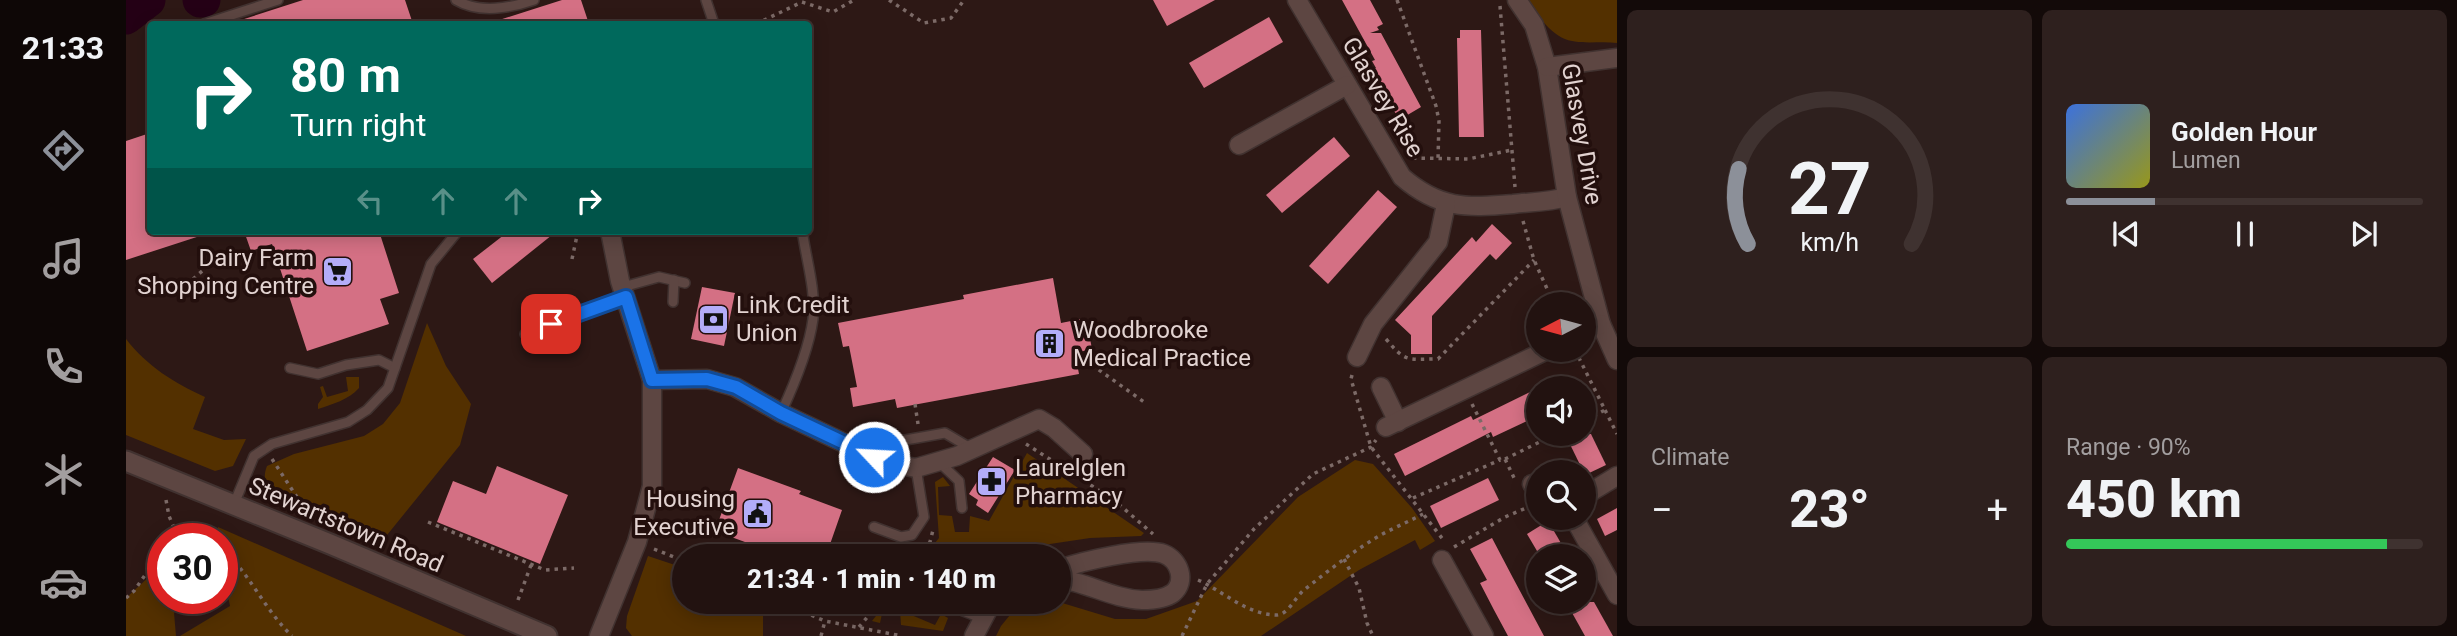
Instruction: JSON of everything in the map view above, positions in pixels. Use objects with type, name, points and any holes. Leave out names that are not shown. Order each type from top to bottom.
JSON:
[{"type":"main road","name":"Stewartstown Road","points":[[126,461],[547,636]]},
{"type":"street","name":"Glasvey Rise","points":[[1297,0],[1391,160],[1402,177],[1420,193],[1446,204],[1473,207],[1567,197]]},
{"type":"street","name":"Glasvey Drive","points":[[1517,0],[1534,25],[1547,67],[1567,197],[1601,324],[1617,360]]},
{"type":"street","points":[[1547,67],[1617,58]]},
{"type":"street","points":[[1239,145],[1347,85]]},
{"type":"street","points":[[1357,357],[1373,324],[1438,242],[1446,204]]},
{"type":"street","points":[[599,636],[638,542],[652,486],[652,380],[624,292],[611,235]]},
{"type":"street","points":[[1596,326],[1601,324]]},
{"type":"street","points":[[1381,387],[1392,424],[1526,360]]},
{"type":"street","points":[[652,380],[707,379],[736,387],[781,413],[884,462],[916,468],[972,449],[1039,419],[1054,428],[1083,454]]},
{"type":"street","points":[[1596,489],[1617,476]]},
{"type":"street","points":[[1581,530],[1617,595]]},
{"type":"street","points":[[1071,566],[1102,558],[1149,552],[1163,554],[1174,561],[1180,572],[1179,583],[1173,593],[1160,598],[1140,600],[1071,583]]},
{"type":"street","points":[[1442,560],[1484,636]]},
{"type":"street","points":[[974,636],[984,614]]},
{"type":"lane","points":[[213,21],[278,0]]},
{"type":"lane","points":[[456,0],[490,9],[534,0]]},
{"type":"lane","points":[[706,0],[712,21]]},
{"type":"lane","points":[[234,504],[254,456],[272,444],[348,422],[367,410],[388,388],[431,264],[455,235]]},
{"type":"lane","points":[[781,413],[795,383],[813,319],[813,298],[803,236]]},
{"type":"lane","points":[[525,334],[659,277],[685,283]]},
{"type":"lane","points":[[673,302],[674,280]]},
{"type":"lane","points":[[290,368],[318,374],[345,365],[379,360],[395,368]]},
{"type":"lane","points":[[874,457],[894,442],[945,433],[972,449]]},
{"type":"lane","points":[[939,462],[959,481],[961,509]]},
{"type":"lane","points":[[874,527],[901,537],[912,535],[924,517],[916,468]]},
{"type":"lane","points":[[971,614],[981,618]]},
{"type":"path","points":[[762,21],[800,1],[833,12],[853,0]]},
{"type":"path","points":[[889,0],[924,23],[951,18],[964,0]]},
{"type":"path","points":[[1397,0],[1436,106],[1439,121],[1438,159]]},
{"type":"path","points":[[1500,0],[1518,203],[1534,260],[1549,292]]},
{"type":"path","points":[[1391,160],[1468,159],[1512,150]]},
{"type":"path","points":[[572,259],[577,235]]},
{"type":"path","points":[[193,279],[215,260]]},
{"type":"path","points":[[1373,324],[1401,356],[1408,359],[1438,359],[1534,260]]},
{"type":"path","points":[[1079,355],[1144,402]]},
{"type":"path","points":[[1581,362],[1617,434]]},
{"type":"path","points":[[1351,379],[1371,447],[1450,549],[1505,517],[1526,508]]},
{"type":"path","points":[[1465,390],[1503,459],[1526,487]]},
{"type":"path","points":[[915,404],[921,437]]},
{"type":"path","points":[[1596,415],[1605,410]]},
{"type":"path","points":[[1009,433],[1114,500],[1156,537]]},
{"type":"path","points":[[1413,498],[1531,446]]},
{"type":"path","points":[[1182,636],[1207,584],[1254,529],[1314,474],[1371,447]]},
{"type":"path","points":[[271,457],[308,514]]},
{"type":"path","points":[[166,500],[172,523]]},
{"type":"path","points":[[1196,579],[1231,601],[1279,615],[1286,611],[1299,593],[1344,559],[1381,535],[1423,514]]},
{"type":"path","points":[[428,522],[545,570],[573,568]]},
{"type":"path","points":[[638,542],[672,557]]},
{"type":"path","points":[[1344,559],[1359,588],[1367,623],[1373,636]]},
{"type":"path","points":[[238,563],[261,598],[292,636]]},
{"type":"path","points":[[518,600],[531,565]]},
{"type":"path","points":[[126,598],[134,592],[147,573]]},
{"type":"path","points":[[808,614],[825,621],[902,636]]},
{"type":"path","points":[[858,627],[869,614]]},
{"type":"path","points":[[821,636],[825,621]]},
{"type":"shaded area","points":[[1527,0],[1617,0],[1617,43],[1565,39],[1546,25]]},
{"type":"shaded area","points":[[427,323],[446,366],[471,404],[460,445],[383,540],[275,497],[266,483],[267,466],[294,454],[364,436],[383,424],[400,403]]},
{"type":"shaded area","points":[[126,339],[162,373],[205,397],[193,429],[224,440],[246,439],[233,466],[215,471],[126,435]]},
{"type":"shaded area","points":[[346,377],[359,377],[359,388],[345,399],[318,409],[323,397],[320,387],[323,386],[327,397],[348,391]]},
{"type":"shaded area","points":[[1027,453],[1144,533],[1141,536],[1090,538],[1050,544],[934,544],[939,538],[935,482],[943,477],[950,486],[938,487],[939,515],[952,516],[955,532],[969,532],[970,516],[989,521]]},
{"type":"shaded area","points":[[1355,460],[1373,464],[1412,508],[1435,541],[1420,550],[1415,540],[1359,570],[1261,636],[996,636],[1011,614],[1071,614],[1071,606],[1115,619],[1146,619],[1197,601],[1298,497]]},
{"type":"shaded area","points":[[238,536],[466,636],[180,636],[217,614],[238,614]]},
{"type":"shaded area","points":[[648,556],[672,564],[672,614],[762,614],[763,636],[632,636],[626,628],[627,616]]},
{"type":"shaded area","points":[[147,579],[147,614],[174,614],[176,636],[126,636],[126,598]]},
{"type":"shaded area","points":[[878,614],[882,614],[880,623],[872,621]]},
{"type":"shaded area","points":[[900,614],[909,614],[935,625],[941,614],[948,618],[943,631],[901,625]]},
{"type":"building","points":[[303,0],[405,0],[412,21],[238,21]]},
{"type":"building","points":[[562,0],[581,0],[588,21],[496,21]]},
{"type":"building","points":[[1153,0],[1215,0],[1167,26]]},
{"type":"building","points":[[1342,0],[1370,0],[1383,24],[1377,27],[1379,30],[1370,33],[1381,33],[1421,107],[1399,120],[1373,70],[1376,68],[1372,61],[1375,60]]},
{"type":"building","points":[[1269,17],[1283,42],[1204,88],[1189,63]]},
{"type":"building","points":[[1460,30],[1481,30],[1484,137],[1459,137],[1457,38],[1460,38]]},
{"type":"building","name":"Dairy Farm Shopping Centre","points":[[147,134],[147,235],[203,235],[126,260],[126,141]]},
{"type":"building","points":[[1334,137],[1350,156],[1282,213],[1266,195]]},
{"type":"building","points":[[1378,190],[1397,207],[1328,284],[1309,266]]},
{"type":"building","points":[[1492,224],[1512,243],[1496,260],[1490,254],[1432,316],[1432,354],[1411,354],[1411,335],[1395,320],[1472,237],[1476,242]]},
{"type":"building","name":"Dairy Farm Shopping Centre","points":[[245,235],[380,235],[399,293],[380,299],[389,324],[307,351],[272,244],[251,251]]},
{"type":"building","points":[[504,235],[552,235],[492,283],[473,259]]},
{"type":"building","name":"Woodbrooke Medical Practice","points":[[1053,278],[1061,323],[1086,318],[1092,349],[1075,353],[1079,374],[897,408],[895,399],[853,407],[850,388],[857,387],[849,346],[843,347],[838,323],[964,299],[963,295]]},
{"type":"building","name":"Link Credit Union","points":[[702,287],[735,293],[724,346],[691,339]]},
{"type":"building","points":[[1526,394],[1526,422],[1493,437],[1491,432],[1405,476],[1394,454],[1471,416],[1473,420]]},
{"type":"building","points":[[1596,444],[1606,465],[1596,470],[1596,460],[1578,460],[1571,446]]},
{"type":"building","name":"Laurelglen Pharmacy","points":[[993,457],[1015,470],[988,513],[976,505],[978,500],[969,494]]},
{"type":"building","points":[[497,466],[568,495],[540,564],[437,522],[453,481],[486,494]]},
{"type":"building","name":"Housing Executive","points":[[738,468],[801,491],[799,494],[842,510],[830,544],[751,544],[715,531]]},
{"type":"building","points":[[1488,478],[1499,500],[1441,528],[1430,506]]},
{"type":"building","points":[[1617,508],[1617,530],[1605,536],[1597,519]]},
{"type":"building","points":[[1533,530],[1553,530],[1561,544],[1533,544],[1527,534]]},
{"type":"building","points":[[1492,538],[1526,602],[1526,614],[1532,614],[1544,636],[1508,636],[1480,583],[1487,580],[1470,549]]},
{"type":"building","points":[[1596,606],[1613,636],[1585,636],[1573,614],[1596,614]]},
{"type":"waterway","points":[[126,17],[148,0]]},
{"type":"place","name":"Dairy Farm Shopping Centre","points":[[337,272]]},
{"type":"place","name":"Link Credit Union","points":[[713,319]]},
{"type":"place","name":"Woodbrooke Medical Practice","points":[[1050,344]]},
{"type":"place","name":"Laurelglen Pharmacy","points":[[992,482]]},
{"type":"place","name":"Housing Executive","points":[[758,513]]},
{"type":"route","points":[[551,324],[626,297],[652,380],[707,379],[736,387],[781,413],[874,457]]}]
